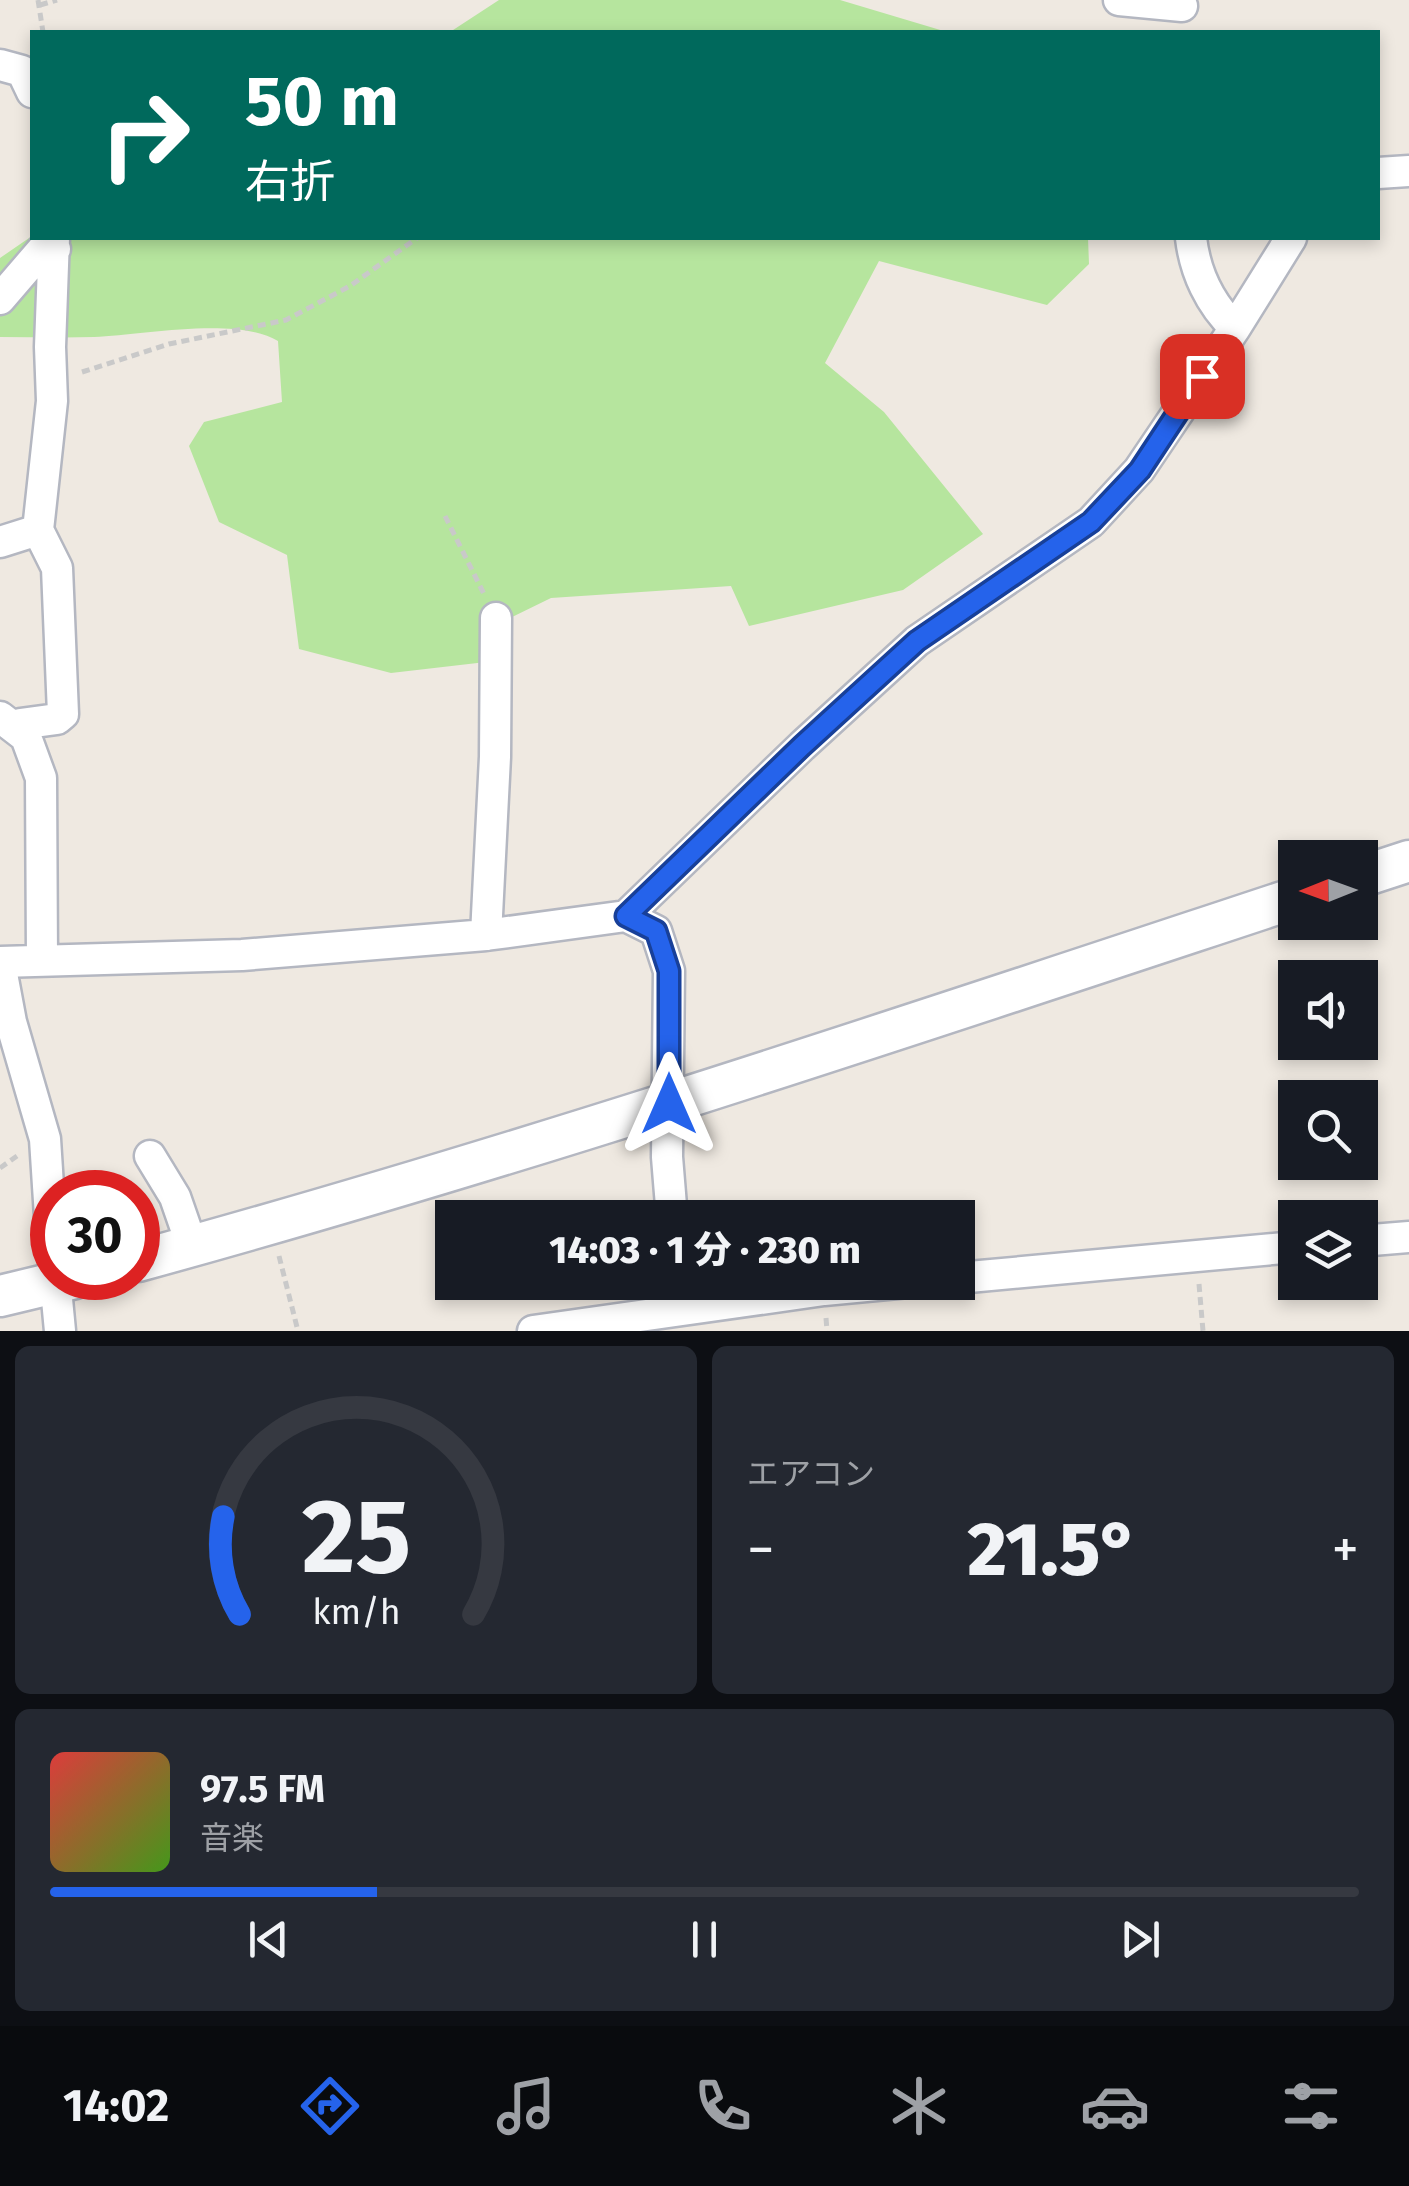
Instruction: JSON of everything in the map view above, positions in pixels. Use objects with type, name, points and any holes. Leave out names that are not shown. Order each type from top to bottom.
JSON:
[{"type":"street","points":[[1119,0],[1187,13]]},
{"type":"street","points":[[0,66],[22,70],[30,88]]},
{"type":"street","points":[[1380,173],[1409,171]]},
{"type":"street","points":[[1191,240],[1204,283],[1220,313],[1235,328]]},
{"type":"street","points":[[626,916],[917,641],[1091,522],[1140,470],[1290,240]]},
{"type":"street","points":[[0,299],[43,249],[55,243],[52,384],[38,530],[57,568],[62,714],[57,719],[9,724]]},
{"type":"street","points":[[0,542],[38,530]]},
{"type":"street","points":[[486,935],[496,618]]},
{"type":"street","points":[[9,724],[26,737],[41,778],[42,960]]},
{"type":"street","points":[[1378,871],[1409,861]]},
{"type":"street","points":[[160,1254],[669,1104],[1278,904]]},
{"type":"street","points":[[48,1170],[45,1140],[11,1022],[0,963],[242,955],[486,935],[626,916],[656,931],[669,971],[667,1157],[671,1200]]},
{"type":"street","points":[[150,1156],[175,1197],[192,1246]]},
{"type":"street","points":[[1378,1240],[1409,1237]]},
{"type":"street","points":[[975,1276],[1278,1249]]},
{"type":"street","points":[[0,1296],[30,1284]]},
{"type":"street","points":[[59,1300],[60,1331]]},
{"type":"street","points":[[533,1331],[661,1300]]},
{"type":"path","points":[[43,30],[38,2],[57,0]]},
{"type":"path","points":[[52,384],[168,344],[286,320],[350,286],[413,240]]},
{"type":"path","points":[[446,516],[496,618]]},
{"type":"path","points":[[272,1224],[298,1331]]},
{"type":"path","points":[[1196,1256],[1203,1331]]},
{"type":"green space","points":[[499,0],[840,0],[940,30],[453,30]]},
{"type":"green space","points":[[30,237],[1088,240],[1089,264],[1047,305],[879,261],[825,363],[884,412],[983,534],[903,590],[749,626],[731,586],[551,598],[498,624],[486,662],[391,673],[299,649],[287,555],[219,522],[189,446],[204,422],[282,402],[278,341],[261,334],[215,328],[94,337],[0,337],[0,258]]},
{"type":"route","points":[[669,1104],[669,971],[656,931],[626,916],[917,641],[1091,522],[1140,470],[1202,376]]}]
